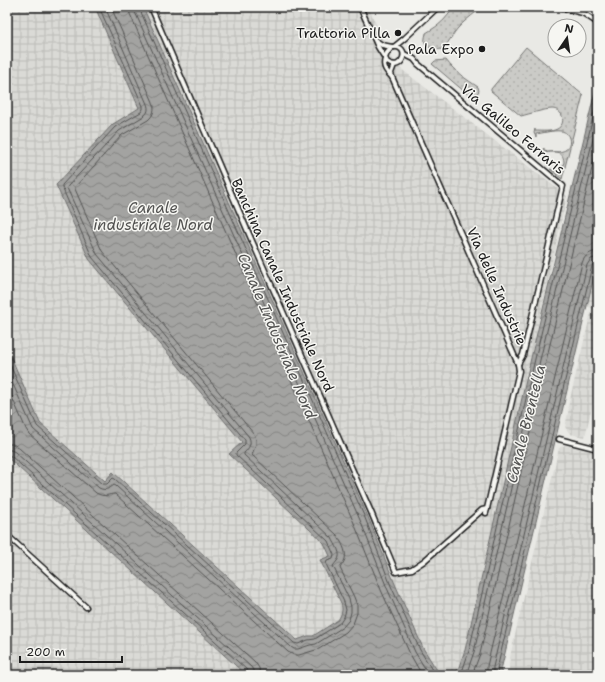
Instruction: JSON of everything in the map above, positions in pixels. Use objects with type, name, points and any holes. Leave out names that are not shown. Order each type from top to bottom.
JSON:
[{"type":"highway","points":[[585,7],[598,15]]},
{"type":"highway","points":[[593,7],[598,10]]},
{"type":"street","name":"Banchina Canale Industriale Nord","points":[[151,7],[396,572],[412,569],[424,561],[482,510],[486,511]]},
{"type":"street","name":"Via delle Industrie","points":[[360,7],[373,37],[385,58],[384,68],[392,78],[518,364],[519,371],[486,511]]},
{"type":"street","points":[[405,38],[402,60],[398,64],[389,64],[385,58],[387,53],[438,7]]},
{"type":"street","points":[[562,7],[583,13],[598,23]]},
{"type":"street","points":[[373,37],[379,44],[399,48],[403,53]]},
{"type":"street","name":"Via Galileo Ferraris","points":[[403,53],[414,59],[418,64]]},
{"type":"street","name":"Via Galileo Ferraris","points":[[402,60],[410,59],[418,64],[564,186],[523,355],[518,364]]},
{"type":"street","points":[[392,78],[391,73],[394,65]]},
{"type":"street","points":[[559,439],[598,449]]},
{"type":"street","points":[[7,535],[86,607]]},
{"type":"shaded area","points":[[7,7],[95,7],[140,108],[113,124],[56,185],[89,259],[242,442],[230,455],[324,543],[331,556],[320,560],[343,609],[338,620],[313,636],[308,636],[297,640],[114,472],[105,481],[40,423],[7,348]]},
{"type":"shaded area","points":[[143,7],[368,7],[396,65],[567,196],[465,650],[456,675],[440,675],[423,648],[368,517]]},
{"type":"shaded area","points":[[454,7],[475,7],[476,12],[456,30],[443,48],[438,50],[428,47],[425,42],[426,33],[442,22]]},
{"type":"shaded area","points":[[526,47],[583,95],[562,179],[550,169],[557,170],[561,168],[564,162],[563,158],[560,153],[557,152],[561,152],[568,147],[570,140],[569,137],[561,131],[536,134],[536,137],[534,133],[535,129],[535,131],[552,131],[560,127],[563,120],[559,111],[552,109],[521,116],[491,91],[491,89]]},
{"type":"shaded area","points":[[446,60],[457,72],[478,87],[479,91],[475,96],[472,98],[432,64],[435,61]]},
{"type":"shaded area","points":[[544,148],[544,150],[556,152],[543,153],[543,156],[541,152]]},
{"type":"shaded area","points":[[595,270],[598,270],[598,377],[585,437],[570,434],[565,427],[568,407],[592,308],[587,306]]},
{"type":"shaded area","points":[[565,445],[598,453],[598,675],[509,675],[511,652],[559,448]]},
{"type":"shaded area","points":[[7,457],[246,675],[7,675]]},
{"type":"water","name":"Canale industriale Nord","points":[[95,7],[143,7],[368,517],[423,648],[440,675],[246,675],[7,457],[7,348],[40,423],[105,481],[113,472],[297,640],[308,636],[313,636],[338,620],[340,616],[342,610],[341,603],[320,560],[330,556],[324,543],[229,454],[242,442],[89,259],[56,185],[113,124],[139,108]]},
{"type":"water","name":"Canale Brentella","points":[[598,79],[598,259],[501,670],[502,675],[456,675],[465,650],[531,358]]},
{"type":"place","name":"Trattoria Pilla","points":[[398,33]]},
{"type":"place","name":"Pala Expo","points":[[482,49]]},
{"type":"water label","name":"Canale Industriale Nord","points":[[277,336]]}]
